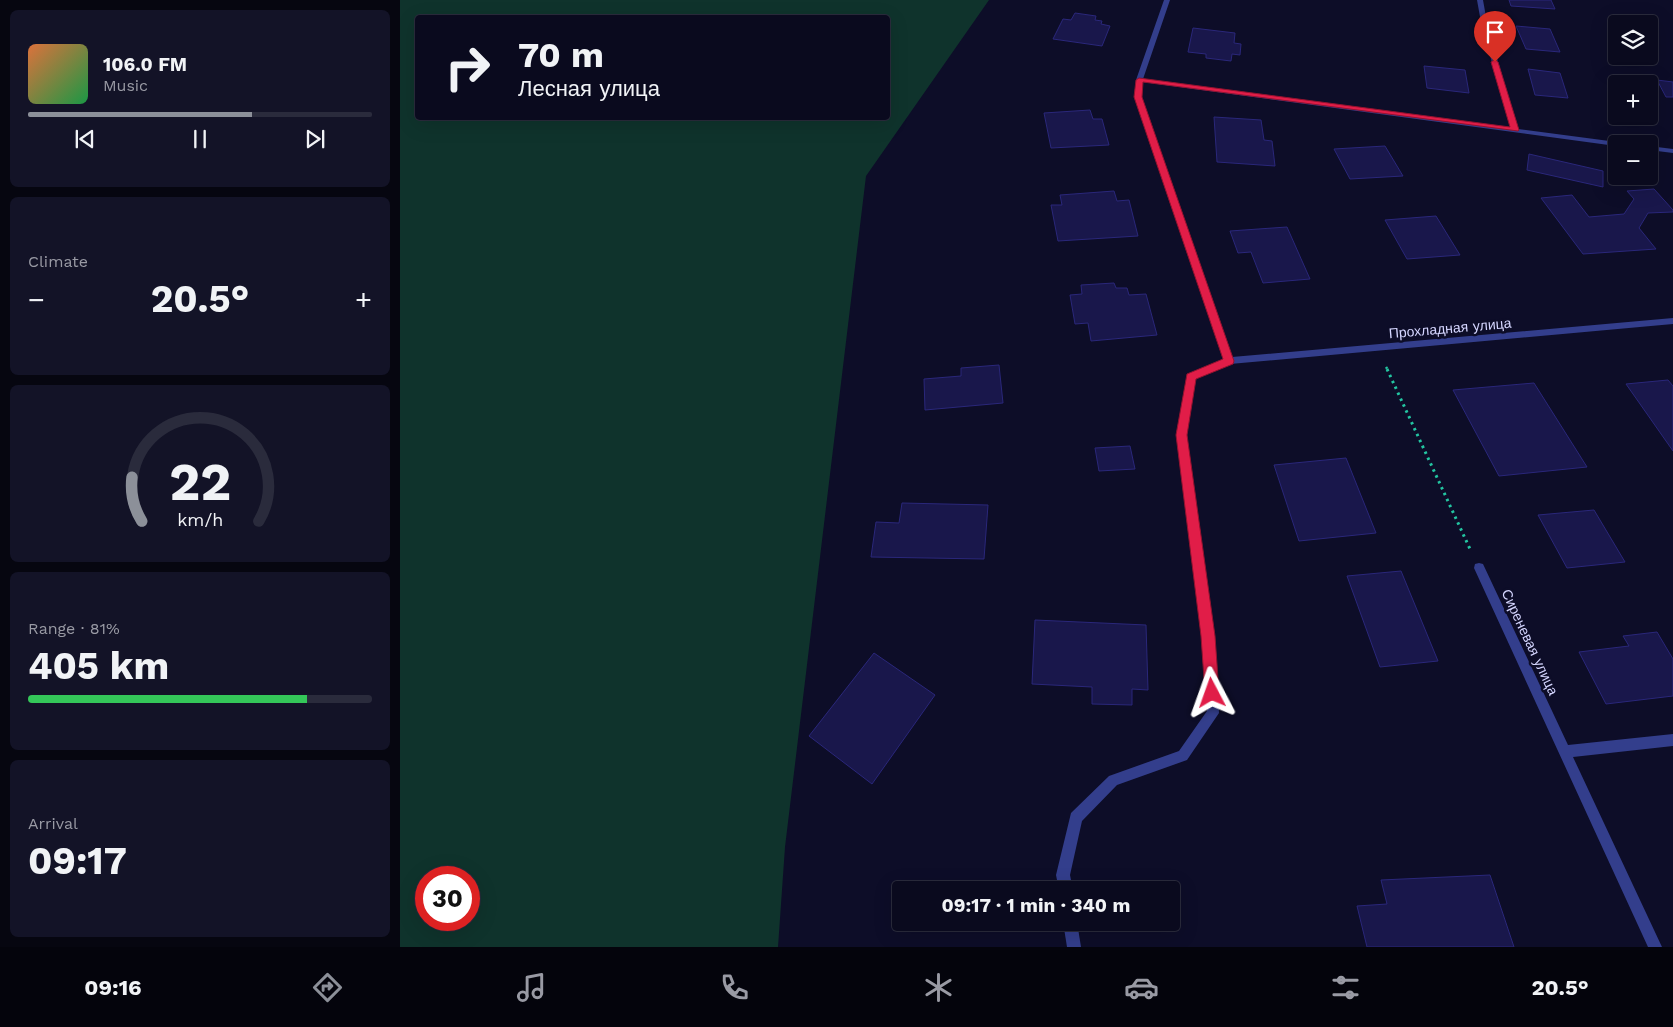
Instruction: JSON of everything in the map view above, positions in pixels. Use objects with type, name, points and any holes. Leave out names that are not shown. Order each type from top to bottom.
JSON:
[{"type":"street","points":[[1167,0],[1139,80],[1138,97],[1229,361]]},
{"type":"street","points":[[1480,0],[1485,28],[1515,130]]},
{"type":"street","points":[[1139,80],[1608,143]]},
{"type":"street","points":[[1658,150],[1673,152]]},
{"type":"street","name":"Прохладная улица","points":[[1065,881],[1064,875],[1076,818],[1113,780],[1183,756],[1213,713],[1208,636],[1181,435],[1191,377],[1229,361],[1673,321]]},
{"type":"street","name":"Сиреневая улица","points":[[1479,568],[1655,947]]},
{"type":"street","points":[[1564,752],[1673,740]]},
{"type":"street","points":[[1071,931],[1074,947]]},
{"type":"path","points":[[1378,349],[1479,568]]},
{"type":"green space","points":[[400,0],[989,0],[866,176],[785,847],[778,947],[400,947]]},
{"type":"building","points":[[1509,0],[1551,0],[1555,9],[1511,6]]},
{"type":"building","points":[[1075,13],[1096,16],[1095,20],[1102,21],[1101,24],[1110,26],[1102,46],[1053,39],[1063,19],[1071,20]]},
{"type":"building","points":[[1516,26],[1550,29],[1560,52],[1526,49]]},
{"type":"building","points":[[1193,28],[1235,33],[1234,43],[1241,44],[1240,55],[1232,54],[1231,61],[1206,58],[1206,54],[1188,52]]},
{"type":"building","points":[[1424,66],[1465,70],[1469,93],[1427,88]]},
{"type":"building","points":[[1528,69],[1560,73],[1568,98],[1535,95]]},
{"type":"building","points":[[1658,80],[1673,82],[1673,97],[1666,97]]},
{"type":"building","points":[[1090,110],[1093,119],[1102,119],[1109,145],[1051,148],[1044,113]]},
{"type":"building","points":[[1214,117],[1261,120],[1264,140],[1272,141],[1275,166],[1217,162]]},
{"type":"building","points":[[1385,146],[1403,176],[1350,179],[1334,149]]},
{"type":"building","points":[[1529,154],[1603,171],[1603,187],[1527,170]]},
{"type":"building","points":[[1654,189],[1673,210],[1673,212],[1648,213],[1639,228],[1656,249],[1583,254],[1541,198],[1572,195],[1589,217],[1624,214],[1634,199],[1627,191]]},
{"type":"building","points":[[1114,191],[1117,201],[1129,200],[1138,236],[1058,241],[1051,205],[1062,205],[1060,195]]},
{"type":"building","points":[[1436,216],[1460,255],[1407,259],[1385,220]]},
{"type":"building","points":[[1287,227],[1310,279],[1263,283],[1251,252],[1238,253],[1230,231]]},
{"type":"building","points":[[1114,283],[1116,288],[1127,288],[1129,295],[1146,294],[1157,335],[1091,341],[1088,323],[1075,324],[1070,295],[1082,294],[1081,285]]},
{"type":"building","points":[[999,365],[1003,403],[925,410],[924,379],[961,376],[961,368]]},
{"type":"building","points":[[1668,380],[1673,386],[1673,451],[1626,384]]},
{"type":"building","points":[[1534,383],[1587,467],[1499,476],[1453,390]]},
{"type":"building","points":[[1130,446],[1135,469],[1099,471],[1095,448]]},
{"type":"building","points":[[1346,458],[1376,533],[1299,541],[1274,465]]},
{"type":"building","points":[[902,503],[988,505],[984,559],[871,557],[876,522],[899,523]]},
{"type":"building","points":[[1594,510],[1625,562],[1567,568],[1538,515]]},
{"type":"building","points":[[1401,571],[1438,661],[1380,667],[1347,576]]},
{"type":"building","points":[[1035,620],[1146,625],[1148,690],[1132,689],[1132,705],[1092,704],[1092,687],[1032,684]]},
{"type":"building","points":[[1657,632],[1673,659],[1673,696],[1606,704],[1579,652],[1629,646],[1623,636]]},
{"type":"building","points":[[874,653],[935,695],[872,784],[809,736]]},
{"type":"building","points":[[1490,875],[1514,947],[1367,947],[1357,906],[1387,904],[1381,880]]},
{"type":"route","points":[[1212,693],[1208,636],[1181,435],[1191,377],[1229,361],[1138,97],[1139,80],[1515,130],[1495,62]]}]
